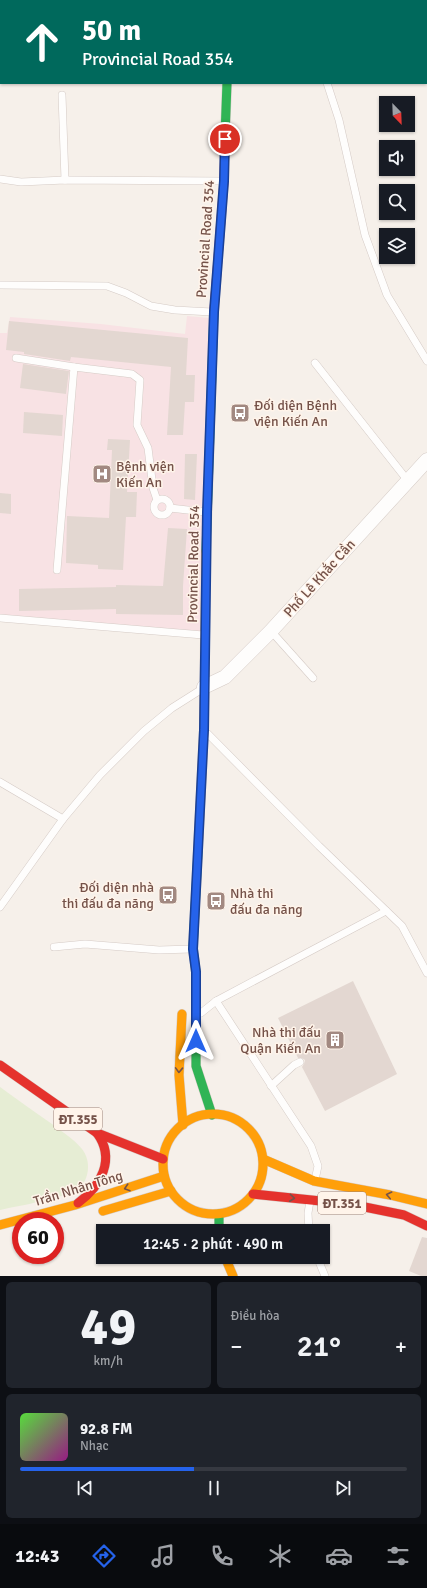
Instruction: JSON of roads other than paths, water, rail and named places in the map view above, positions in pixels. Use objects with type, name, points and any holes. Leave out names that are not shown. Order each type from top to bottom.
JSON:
[{"type":"main road","name":"Provincial Road 354","points":[[193,949],[204,730],[207,512],[214,312],[224,181],[227,84]]},
{"type":"main road","points":[[186,966],[193,949]]},
{"type":"main road","points":[[193,949],[196,972],[196,1066],[212,1115]]},
{"type":"main road","points":[[183,1004],[179,1075],[183,1125]]},
{"type":"main road","name":"ĐT.355","points":[[0,1065],[97,1133],[164,1159]]},
{"type":"main road","points":[[212,1115],[228,1117],[236,1120],[246,1127],[258,1143],[263,1159],[262,1176],[253,1194],[238,1208],[219,1214],[209,1214],[184,1205],[171,1191],[164,1176],[164,1159],[170,1140],[183,1125],[202,1116],[212,1115]]},
{"type":"main road","points":[[75,1205],[88,1196],[97,1186],[102,1177],[105,1164],[106,1147],[97,1133]]},
{"type":"main road","name":"ĐT.351","points":[[263,1159],[312,1191],[350,1204],[404,1215],[427,1226]]},
{"type":"main road","name":"Trần Nhân Tông","points":[[0,1225],[75,1205],[164,1176]]},
{"type":"main road","name":"Trần Nhân Tông","points":[[93,1214],[171,1191]]},
{"type":"main road","name":"ĐT.351","points":[[253,1194],[312,1191],[390,1195],[426,1203]]},
{"type":"main road","points":[[219,1214],[219,1224]]},
{"type":"main road","points":[[228,1264],[233,1276]]},
{"type":"street","name":"Phố Lê Khắc Cần","points":[[204,687],[226,677],[272,631],[427,460]]},
{"type":"lane","points":[[327,84],[339,120],[368,241],[388,295],[427,361]]},
{"type":"lane","points":[[62,95],[65,180]]},
{"type":"lane","points":[[0,179],[21,182],[65,180],[224,181]]},
{"type":"lane","points":[[0,285],[107,286],[126,293],[152,306],[174,310],[214,312]]},
{"type":"lane","points":[[16,358],[132,374],[140,380],[137,425],[148,448],[153,488],[157,500]]},
{"type":"lane","points":[[315,363],[408,481]]},
{"type":"lane","points":[[57,570],[74,367]]},
{"type":"lane","points":[[164,499],[167,501],[170,508],[166,514],[163,515],[156,513],[153,506],[157,500],[164,499]]},
{"type":"lane","points":[[170,508],[207,512]]},
{"type":"lane","points":[[0,618],[206,636]]},
{"type":"lane","points":[[272,631],[313,678]]},
{"type":"lane","points":[[0,908],[63,819],[100,775],[144,731],[172,708],[204,687]]},
{"type":"lane","points":[[204,730],[319,846],[402,926],[427,973]]},
{"type":"lane","points":[[0,782],[63,819]]},
{"type":"lane","points":[[196,1016],[216,1001],[386,911]]},
{"type":"lane","points":[[54,947],[86,944],[159,950],[193,949]]},
{"type":"lane","points":[[216,1001],[311,1146],[318,1166],[308,1213],[309,1224]]},
{"type":"lane","points":[[271,1086],[294,1065],[300,1062]]},
{"type":"lane","points":[[320,1264],[325,1276]]},
{"type":"place","name":"Đối diện Bệnh viện Kiến An","points":[[240,413]]},
{"type":"place","name":"Bệnh viện Kiến An","points":[[102,474]]},
{"type":"place","name":"Đối diện nhà thi đấu đa năng","points":[[168,895]]},
{"type":"place","name":"Nhà thi đấu đa năng","points":[[216,901]]},
{"type":"place","name":"Nhà thi đấu Quận Kiến An","points":[[335,1040]]}]
